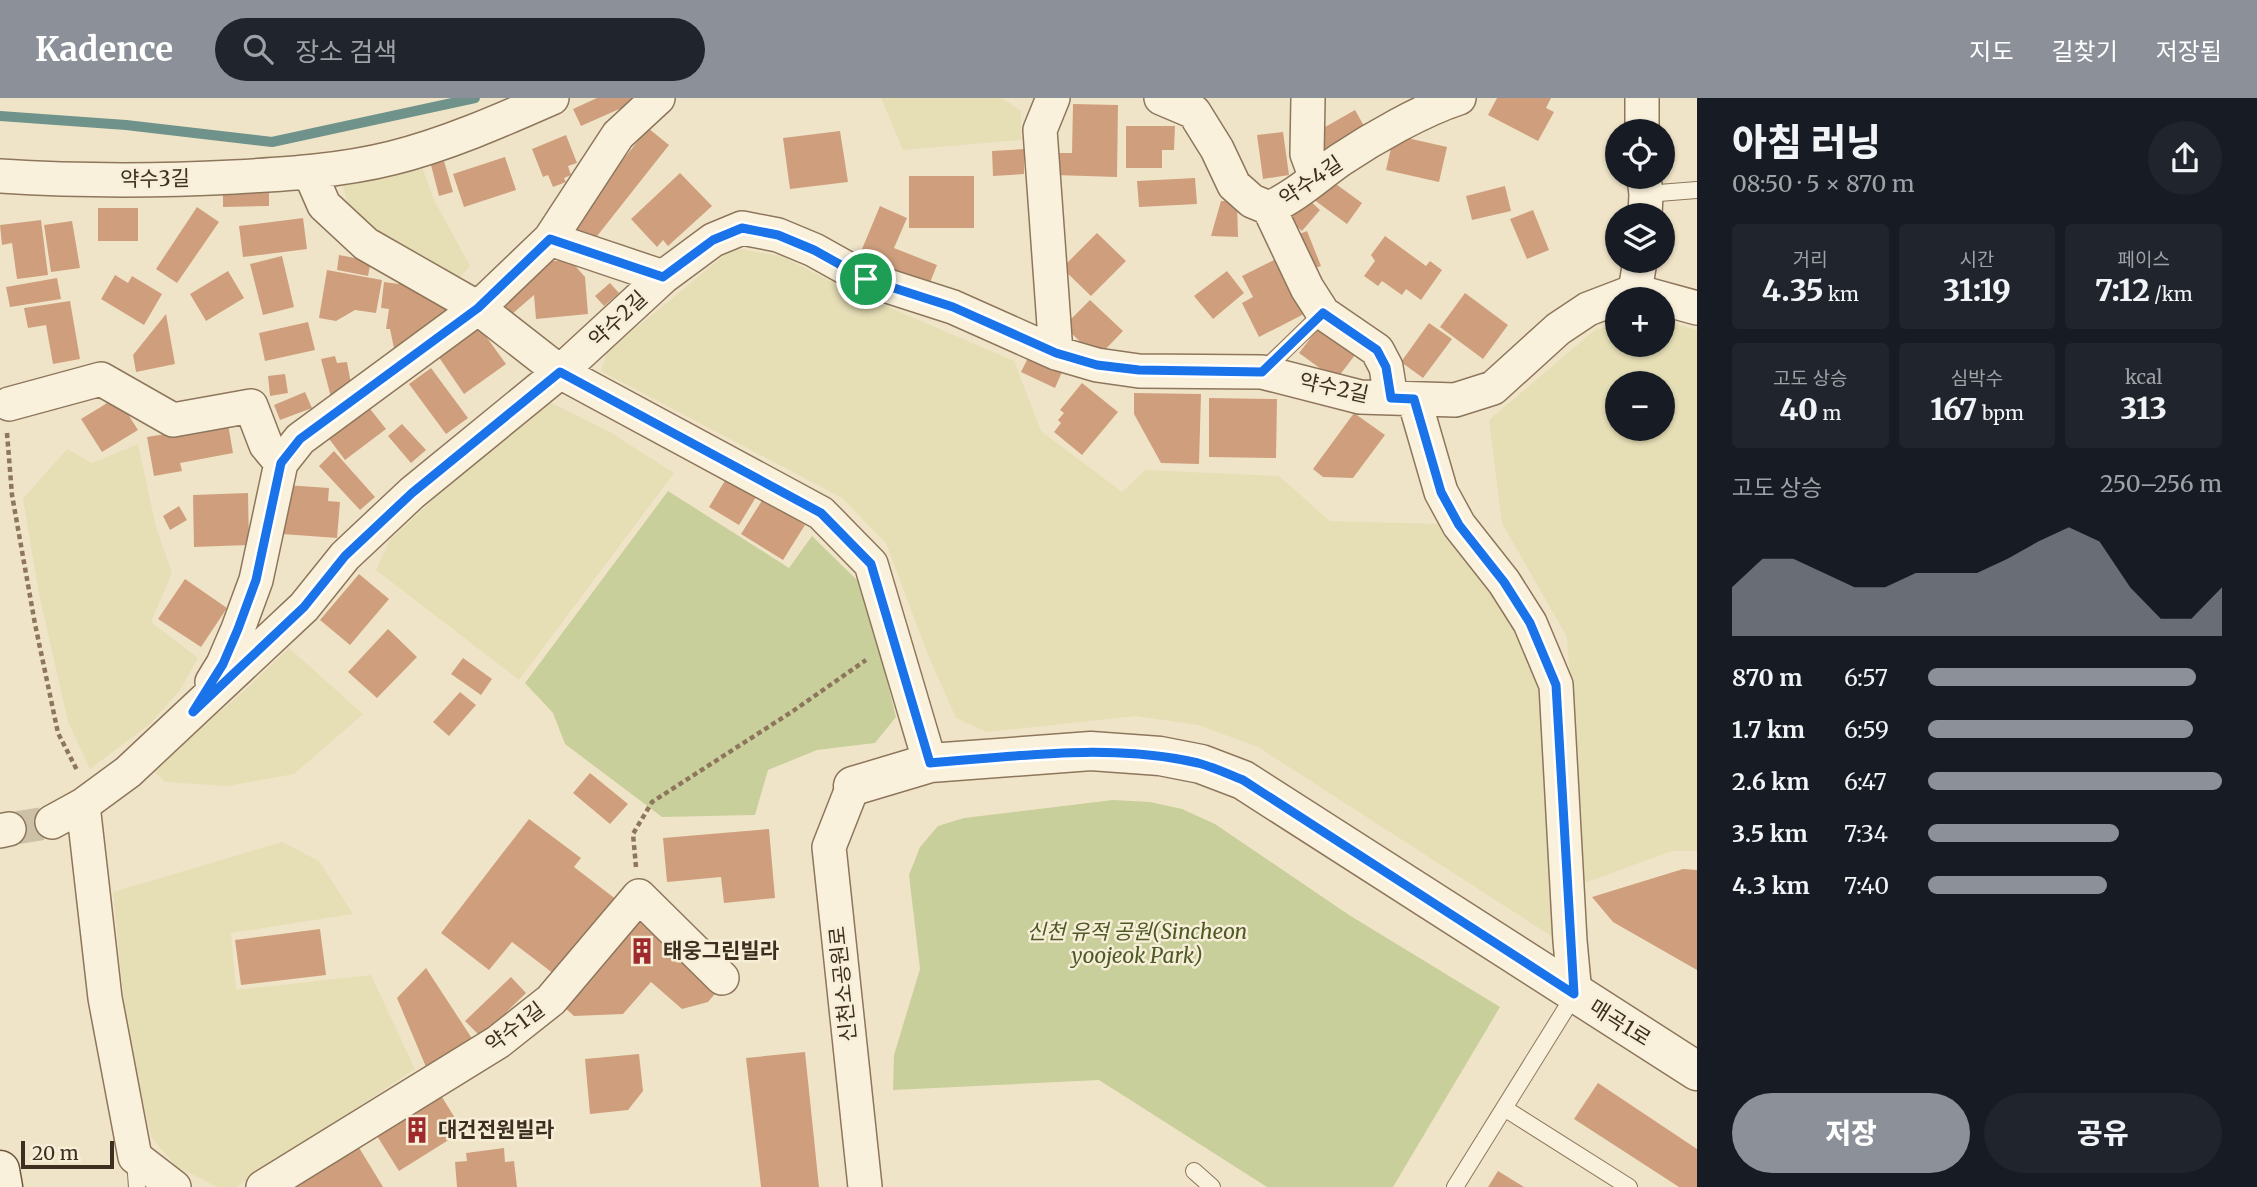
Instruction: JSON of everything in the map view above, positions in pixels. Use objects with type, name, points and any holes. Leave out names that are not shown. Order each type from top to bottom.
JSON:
[{"type":"street","name":"약수3길","points":[[0,176],[58,180],[170,180],[310,173],[393,158],[498,122],[552,98]]},
{"type":"street","points":[[193,712],[223,664],[251,593],[281,463],[300,439],[478,308],[550,239],[618,135],[657,98]]},
{"type":"street","points":[[1053,98],[1040,130],[1056,353]]},
{"type":"street","name":"약수4길","points":[[1161,98],[1194,112],[1217,149],[1234,185],[1252,201],[1269,208],[1288,200],[1341,160],[1435,106],[1459,98]]},
{"type":"street","points":[[1308,98],[1307,155],[1316,178]]},
{"type":"street","points":[[1642,98],[1642,119]]},
{"type":"street","points":[[310,173],[324,205],[366,244],[478,308],[560,372],[821,513],[871,564],[930,763]]},
{"type":"street","name":"약수2길","points":[[1269,208],[1307,288],[1323,313],[1377,350],[1402,399]]},
{"type":"street","name":"약수2길","points":[[52,822],[87,802],[128,772],[304,607],[345,556],[412,493],[560,372],[663,277],[713,240],[742,228],[778,235],[814,250],[866,279],[953,307],[1056,353],[1097,365],[1139,370],[1262,372],[1360,397],[1455,400],[1493,388],[1558,329],[1638,276],[1697,307]]},
{"type":"street","points":[[550,239],[663,277]]},
{"type":"street","points":[[9,404],[101,379],[173,420],[251,405],[266,445],[281,463]]},
{"type":"street","points":[[1402,399],[1441,492],[1459,525],[1504,582],[1530,623],[1556,685],[1574,994]]},
{"type":"street","name":"매곡1로","points":[[853,786],[930,763],[1091,751],[1160,756],[1201,764],[1243,780],[1697,1071]]},
{"type":"street","name":"신천소공원로","points":[[853,786],[829,848],[865,1187]]},
{"type":"street","points":[[87,802],[105,998],[136,1172],[174,1187]]},
{"type":"street","points":[[639,896],[722,978]]},
{"type":"street","name":"약수1길","points":[[263,1187],[498,1042],[551,1000],[639,896]]},
{"type":"street","points":[[0,1170],[3,1187]]},
{"type":"lane","points":[[1645,195],[1697,190]]},
{"type":"lane","points":[[1262,372],[1323,313]]},
{"type":"lane","points":[[1455,1187],[1574,994]]},
{"type":"lane","points":[[1504,1108],[1629,1187]]},
{"type":"lane","points":[[1195,1171],[1212,1187]]},
{"type":"path","points":[[9,404],[6,439],[12,495],[35,624],[58,733],[87,802]]},
{"type":"path","points":[[639,896],[634,834],[652,802],[895,641]]},
{"type":"shaded area","points":[[881,98],[1002,98],[1021,111],[1021,140],[903,150]]},
{"type":"shaded area","points":[[423,169],[433,198],[470,266],[452,286],[365,232],[349,209],[343,186]]},
{"type":"shaded area","points":[[733,248],[781,256],[842,287],[1014,361],[1041,431],[1122,492],[1145,470],[1279,476],[1330,521],[1440,524],[1519,623],[1541,682],[1556,939],[1258,747],[1198,725],[1136,716],[987,732],[956,718],[928,655],[886,543],[842,498],[601,371],[607,352]]},
{"type":"shaded area","points":[[1675,324],[1697,330],[1697,851],[1672,851],[1584,883],[1567,637],[1502,523],[1489,420],[1596,329],[1605,328],[1605,357],[1675,357]]},
{"type":"shaded area","points":[[549,402],[610,432],[674,473],[519,680],[376,570],[389,541],[455,479]]},
{"type":"shaded area","points":[[138,444],[156,527],[172,573],[151,622],[198,658],[180,690],[150,724],[90,769],[68,722],[39,594],[23,499],[67,449],[92,463]]},
{"type":"shaded area","points":[[289,648],[363,714],[294,774],[227,786],[165,782],[153,770],[245,690]]},
{"type":"shaded area","points":[[282,842],[319,861],[353,914],[231,933],[236,990],[371,975],[415,1069],[236,1187],[217,1187],[176,1166],[151,1137],[127,1032],[113,892]]},
{"type":"green space","points":[[668,491],[789,568],[812,536],[863,586],[896,717],[875,743],[817,750],[768,770],[755,815],[662,817],[565,744],[553,713],[525,683]]},
{"type":"green space","name":"신천 유적 공원(Sincheon yoojeok Park)","points":[[1113,800],[1150,802],[1182,809],[1215,824],[1349,915],[1500,1007],[1393,1187],[1267,1187],[1099,1080],[893,1090],[894,1055],[920,969],[909,875],[920,847],[938,826],[964,818]]},
{"type":"building","points":[[597,98],[644,98],[581,126],[573,109]]},
{"type":"building","points":[[1497,98],[1551,98],[1546,108],[1554,112],[1538,141],[1488,115]]},
{"type":"building","points":[[1073,104],[1118,105],[1117,177],[1055,175],[1056,153],[1072,153]]},
{"type":"building","points":[[1355,110],[1368,133],[1324,159],[1311,135]]},
{"type":"building","points":[[1126,126],[1175,126],[1174,150],[1162,150],[1162,168],[1126,168]]},
{"type":"building","points":[[648,128],[669,145],[590,245],[569,228]]},
{"type":"building","points":[[840,131],[848,182],[790,189],[783,138]]},
{"type":"building","points":[[1283,132],[1289,175],[1263,179],[1257,135]]},
{"type":"building","points":[[566,135],[577,163],[568,166],[571,175],[564,178],[566,182],[553,187],[548,175],[543,177],[532,149]]},
{"type":"building","points":[[1394,135],[1447,147],[1439,182],[1386,170]]},
{"type":"building","points":[[1024,149],[1024,174],[993,176],[992,151]]},
{"type":"building","points":[[505,157],[516,190],[464,207],[453,174]]},
{"type":"building","points":[[444,161],[453,192],[439,196],[431,165]]},
{"type":"building","points":[[680,173],[712,206],[668,246],[663,240],[657,247],[631,219]]},
{"type":"building","points":[[909,176],[974,176],[974,228],[909,228]]},
{"type":"building","points":[[1195,178],[1197,204],[1139,207],[1137,181]]},
{"type":"building","points":[[1329,179],[1362,203],[1347,224],[1313,199]]},
{"type":"building","points":[[1505,186],[1511,211],[1472,220],[1466,196]]},
{"type":"building","points":[[223,192],[269,192],[269,206],[223,207]]},
{"type":"building","points":[[1306,197],[1320,210],[1302,231],[1287,218]]},
{"type":"building","points":[[1221,201],[1237,201],[1238,237],[1211,236]]},
{"type":"building","points":[[880,206],[907,218],[894,248],[937,265],[927,290],[857,261]]},
{"type":"building","points":[[197,207],[219,222],[177,283],[156,269]]},
{"type":"building","points":[[98,208],[138,208],[138,241],[98,241]]},
{"type":"building","points":[[1533,210],[1549,250],[1527,259],[1510,219]]},
{"type":"building","points":[[303,218],[307,249],[243,257],[239,226]]},
{"type":"building","points":[[41,220],[48,275],[17,279],[12,243],[2,245],[0,225]]},
{"type":"building","points":[[72,221],[80,268],[51,272],[44,225]]},
{"type":"building","points":[[1307,231],[1321,266],[1315,268],[1294,236]]},
{"type":"building","points":[[1097,233],[1126,261],[1091,296],[1062,268]]},
{"type":"building","points":[[1385,236],[1426,266],[1430,261],[1442,270],[1421,300],[1406,289],[1402,295],[1382,281],[1378,286],[1364,276],[1375,261],[1371,255]]},
{"type":"building","points":[[339,255],[371,261],[368,276],[337,270]]},
{"type":"building","points":[[282,256],[294,307],[263,315],[250,264]]},
{"type":"building","points":[[1276,259],[1304,314],[1259,337],[1242,303],[1253,297],[1242,276]]},
{"type":"building","points":[[570,260],[585,277],[588,314],[536,319],[534,295],[504,321],[494,309],[552,261]]},
{"type":"building","points":[[327,270],[382,280],[376,313],[355,310],[336,321],[319,318]]},
{"type":"building","points":[[228,271],[244,298],[206,321],[190,294]]},
{"type":"building","points":[[1227,271],[1244,293],[1213,319],[1194,296]]},
{"type":"building","points":[[115,275],[128,283],[132,276],[162,294],[144,325],[101,299]]},
{"type":"building","points":[[57,278],[61,299],[10,307],[6,287]]},
{"type":"building","points":[[402,278],[458,313],[395,353],[390,329],[386,329],[389,309],[381,308],[384,282],[399,284]]},
{"type":"building","points":[[610,283],[619,293],[604,306],[595,296]]},
{"type":"building","points":[[1465,293],[1508,325],[1483,359],[1440,327]]},
{"type":"building","points":[[1090,300],[1123,331],[1097,358],[1064,326]]},
{"type":"building","points":[[70,301],[80,359],[53,364],[46,325],[28,328],[24,308]]},
{"type":"building","points":[[166,314],[175,364],[136,372],[133,355]]},
{"type":"building","points":[[308,322],[315,350],[265,361],[259,333]]},
{"type":"building","points":[[1429,323],[1452,339],[1423,378],[1401,362]]},
{"type":"building","points":[[477,324],[506,364],[464,394],[436,353]]},
{"type":"building","points":[[1319,327],[1355,355],[1336,380],[1299,353]]},
{"type":"building","points":[[335,356],[337,363],[347,362],[352,389],[332,401],[321,359]]},
{"type":"building","points":[[1029,356],[1062,372],[1055,388],[1021,372]]},
{"type":"building","points":[[431,368],[468,418],[446,434],[409,384]]},
{"type":"building","points":[[285,374],[288,393],[270,396],[268,376]]},
{"type":"building","points":[[1082,383],[1118,412],[1082,455],[1054,432],[1064,413],[1060,410]]},
{"type":"building","points":[[305,392],[312,408],[280,420],[274,405]]},
{"type":"building","points":[[1134,393],[1201,394],[1199,464],[1161,463],[1134,414]]},
{"type":"building","points":[[117,397],[138,430],[102,452],[81,419]]},
{"type":"building","points":[[1209,398],[1277,399],[1276,458],[1209,457]]},
{"type":"building","points":[[367,405],[386,429],[345,460],[327,436]]},
{"type":"building","points":[[1354,413],[1385,435],[1353,478],[1323,477],[1313,469]]},
{"type":"building","points":[[228,424],[233,453],[180,463],[182,471],[154,476],[147,437]]},
{"type":"building","points":[[402,424],[426,450],[411,463],[388,436]]},
{"type":"building","points":[[334,451],[375,497],[360,510],[319,466]]},
{"type":"building","points":[[726,479],[756,497],[739,525],[709,507]]},
{"type":"building","points":[[286,485],[329,488],[328,501],[340,502],[337,538],[282,534]]},
{"type":"building","points":[[248,493],[249,545],[194,547],[193,495]]},
{"type":"building","points":[[763,499],[805,525],[783,560],[741,534]]},
{"type":"building","points":[[179,506],[187,520],[170,530],[163,516]]},
{"type":"building","points":[[359,574],[389,599],[350,645],[320,620]]},
{"type":"building","points":[[185,579],[227,608],[201,647],[158,619]]},
{"type":"building","points":[[388,629],[417,657],[377,698],[348,672]]},
{"type":"building","points":[[463,658],[492,679],[481,695],[451,674]]},
{"type":"building","points":[[460,692],[476,705],[449,736],[433,722]]},
{"type":"building","points":[[590,773],[628,804],[610,824],[573,793]]},
{"type":"building","points":[[529,819],[581,858],[574,867],[617,900],[558,977],[512,942],[489,970],[441,933]]},
{"type":"building","points":[[769,829],[775,898],[724,903],[721,877],[667,882],[663,838]]},
{"type":"building","points":[[1683,869],[1697,870],[1697,970],[1613,922],[1592,897]]},
{"type":"building","name":"태웅그린빌라","points":[[637,920],[719,989],[708,1002],[682,1009],[651,982],[623,1014],[574,1016],[563,1006]]},
{"type":"building","points":[[320,929],[326,975],[241,985],[235,940]]},
{"type":"building","points":[[426,968],[473,1040],[426,1067],[397,998]]},
{"type":"building","points":[[511,977],[526,993],[481,1037],[465,1021]]},
{"type":"building","points":[[805,1052],[819,1187],[761,1187],[746,1058]]},
{"type":"building","points":[[639,1054],[643,1091],[628,1110],[590,1114],[585,1059]]},
{"type":"building","points":[[1598,1083],[1697,1149],[1697,1187],[1679,1187],[1574,1119]]},
{"type":"building","name":"대건전원빌라","points":[[437,1089],[463,1131],[399,1171],[372,1128]]},
{"type":"building","points":[[358,1146],[383,1187],[290,1187]]},
{"type":"building","points":[[504,1148],[505,1162],[514,1161],[517,1187],[457,1187],[455,1162],[467,1161],[466,1153]]},
{"type":"building","points":[[1498,1171],[1524,1187],[1488,1187]]},
{"type":"waterway","points":[[0,116],[126,125],[272,142],[475,98]]},
{"type":"tunnel","points":[[9,829],[52,822]]},
{"type":"place","name":"태웅그린빌라","points":[[642,951]]},
{"type":"place","name":"대건전원빌라","points":[[417,1130]]},
{"type":"route","points":[[742,228],[778,235],[814,250],[866,279],[953,307],[1056,353],[1097,365],[1139,370],[1262,372],[1323,313],[1377,350],[1386,367],[1391,398],[1414,399],[1441,492],[1459,525],[1504,582],[1530,623],[1556,685],[1574,994],[1243,780],[1201,764],[1160,756],[1091,751],[930,763],[871,564],[821,513],[560,372],[412,493],[345,556],[304,607],[193,712],[223,664],[256,580],[281,463],[300,439],[478,308],[550,239],[663,277],[713,240],[742,228]]}]
